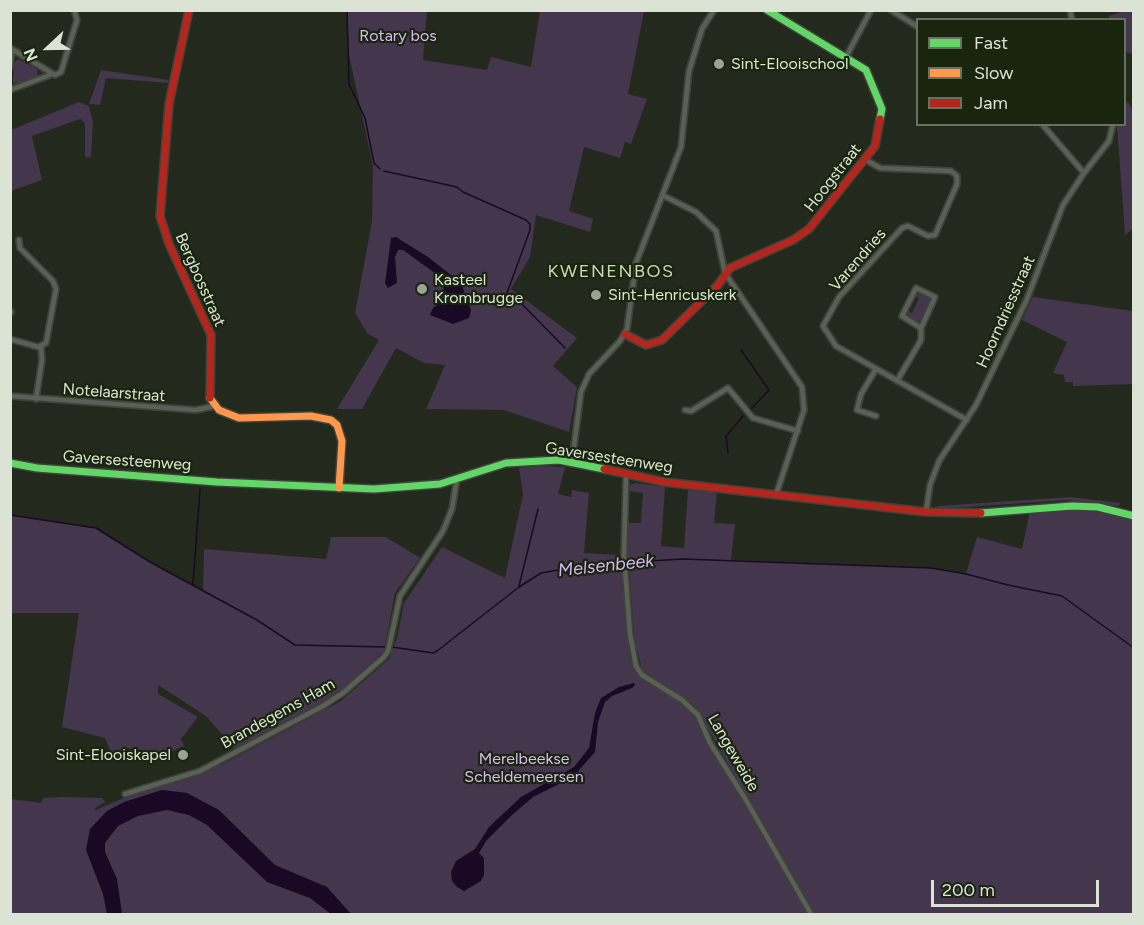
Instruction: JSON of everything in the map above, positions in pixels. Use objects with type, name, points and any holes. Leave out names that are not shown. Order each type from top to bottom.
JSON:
[{"type":"street","name":"Bergbosstraat","points":[[189,10],[169,104],[160,216],[169,244],[211,334],[210,392],[215,406]]},
{"type":"street","points":[[572,462],[581,392],[586,380],[625,334],[636,263],[681,147],[689,71],[702,29],[714,10]]},
{"type":"street","name":"Hoogstraat","points":[[625,334],[646,345],[662,340],[718,285],[730,268],[793,240],[809,229],[866,160],[878,139],[882,109],[866,70],[766,10]]},
{"type":"street","points":[[846,57],[871,10]]},
{"type":"street","points":[[891,10],[916,26]]},
{"type":"street","points":[[10,90],[61,72],[77,20],[75,13]]},
{"type":"street","points":[[10,67],[11,49],[51,75]]},
{"type":"street","points":[[1044,126],[1068,158],[1084,173]]},
{"type":"street","name":"Hoorndriesstraat","points":[[926,512],[930,485],[939,461],[967,420],[995,368],[1027,299],[1063,205],[1109,141],[1113,126]]},
{"type":"street","name":"Varendries","points":[[866,160],[880,168],[951,171],[957,180],[935,235],[928,236],[908,226],[902,228],[839,297],[836,306],[824,321],[824,326],[836,346],[967,420]]},
{"type":"street","points":[[662,195],[687,206],[713,226],[720,239],[725,273],[802,387],[805,403],[776,495]]},
{"type":"street","points":[[19,240],[20,249],[56,286],[50,334],[46,343],[41,347]]},
{"type":"street","points":[[26,255],[31,249]]},
{"type":"street","points":[[897,381],[921,340],[921,327],[935,297],[916,288],[902,316],[921,327]]},
{"type":"street","points":[[10,339],[41,347]]},
{"type":"street","points":[[36,399],[42,360],[41,347]]},
{"type":"street","points":[[876,369],[861,394],[857,410],[876,416]]},
{"type":"street","points":[[685,410],[691,411],[728,388],[753,418],[798,431]]},
{"type":"street","name":"Notelaarstraat","points":[[10,396],[196,410],[215,406]]},
{"type":"street","points":[[215,406],[228,416],[240,418],[311,416],[331,420],[337,425],[342,441],[339,488]]},
{"type":"street","name":"Gaversesteenweg","points":[[10,463],[37,468],[217,482],[339,488],[420,486],[515,462],[542,460],[572,462],[626,475],[926,512],[968,514],[1072,506],[1098,507],[1134,516]]},
{"type":"street","name":"Langeweide","points":[[626,475],[624,558],[630,633],[638,670],[648,680],[690,706],[698,715],[710,743],[746,800],[811,915]]},
{"type":"street","name":"Brandegems Ham","points":[[125,794],[200,771],[323,706],[343,693],[388,651],[400,596],[443,531],[452,509],[457,478]]},
{"type":"green space","name":"Rotary bos","points":[[347,11],[427,11],[423,60],[487,70],[491,57],[531,67],[540,11],[644,11],[628,94],[647,99],[631,144],[625,142],[620,158],[584,147],[569,211],[593,219],[590,232],[536,215],[530,257],[511,289],[577,338],[553,366],[577,387],[569,432],[504,410],[426,409],[445,365],[424,363],[396,348],[362,409],[337,409],[379,340],[367,333],[355,313],[372,221],[373,166],[349,55]]},
{"type":"green space","points":[[1124,11],[1133,11],[1133,54],[1126,52],[1126,18],[1109,18],[1109,16]]},
{"type":"green space","points":[[18,59],[37,69],[38,77],[18,84],[13,83],[14,63]]},
{"type":"green space","points":[[101,70],[169,80],[168,83],[106,78],[100,105],[89,104]]},
{"type":"green space","points":[[79,102],[89,106],[93,123],[91,157],[85,157],[85,123],[80,119],[32,136],[42,180],[11,191],[11,130]]},
{"type":"green space","points":[[1128,102],[1134,113],[1134,228],[1125,235],[1117,126],[1126,126],[1126,103]]},
{"type":"green space","points":[[921,293],[929,297],[930,302],[922,320],[917,322],[908,317],[908,311],[912,313],[919,298],[915,296]]},
{"type":"green space","points":[[1033,297],[1133,311],[1133,384],[1073,386],[1073,382],[1065,382],[1064,375],[1053,373],[1067,342],[1022,320]]},
{"type":"green space","name":"Merelbeekse Scheldemeersen","points":[[565,467],[558,494],[571,497],[572,490],[589,493],[584,553],[620,555],[628,635],[635,670],[643,680],[682,701],[692,712],[808,914],[11,914],[11,799],[41,803],[43,798],[102,798],[105,802],[95,808],[96,810],[155,784],[190,778],[218,763],[221,765],[341,701],[389,659],[397,638],[404,603],[442,547],[505,578],[523,494],[519,468]]},
{"type":"green space","points":[[635,483],[665,487],[661,546],[684,548],[688,490],[717,492],[714,523],[735,524],[731,560],[930,568],[966,574],[977,537],[1022,549],[1030,511],[1085,510],[1133,518],[1133,914],[815,914],[696,708],[643,673],[635,642],[628,561],[628,523],[641,523],[643,493],[629,491],[630,485]]},
{"type":"green space","points":[[1071,497],[1120,503],[1119,506],[1067,500],[938,509],[938,506]]},
{"type":"green space","points":[[10,515],[96,528],[150,562],[203,591],[204,549],[326,559],[331,537],[386,537],[420,558],[395,593],[384,651],[339,693],[235,749],[206,716],[158,685],[158,694],[198,717],[181,739],[184,746],[161,756],[123,747],[114,760],[105,738],[62,727],[79,613],[11,613]]},
{"type":"shaded area","points":[[396,237],[428,257],[461,283],[471,310],[469,318],[453,324],[430,315],[433,308],[443,300],[444,283],[439,276],[403,250],[398,250],[395,257],[397,283],[388,288],[385,283],[391,238]]},
{"type":"shaded area","points":[[634,683],[632,688],[612,696],[605,702],[598,722],[595,752],[573,777],[533,797],[512,815],[486,841],[479,853],[484,858],[484,875],[481,881],[464,891],[457,887],[452,881],[451,872],[456,861],[475,849],[489,827],[521,797],[574,767],[589,748],[595,713],[601,698],[619,687]]},
{"type":"shaded area","points":[[162,790],[187,793],[219,810],[275,865],[327,887],[351,914],[331,914],[310,898],[267,882],[207,825],[189,815],[167,810],[138,816],[118,826],[105,843],[105,852],[117,879],[122,914],[107,914],[103,894],[86,850],[90,829],[107,811],[124,802]]},
{"type":"waterway","points":[[347,10],[349,84],[365,118],[374,163],[380,169]]},
{"type":"waterway","points":[[384,171],[457,187],[463,192],[526,220],[530,224],[530,230],[507,293],[517,299],[565,348]]},
{"type":"waterway","points":[[741,350],[769,390],[751,409]]},
{"type":"waterway","points":[[728,453],[726,436],[743,416]]},
{"type":"waterway","points":[[193,584],[200,489]]},
{"type":"waterway","points":[[519,586],[538,509]]},
{"type":"waterway","name":"Melsenbeek","points":[[10,515],[96,528],[150,562],[257,620],[295,645],[387,647]]},
{"type":"waterway","name":"Melsenbeek","points":[[392,647],[433,653],[519,587],[541,573],[586,565],[683,559],[931,568],[966,574],[1062,596],[1134,648]]},
{"type":"traffic: fast","points":[[767,10],[866,70],[882,109],[880,119]]},
{"type":"traffic: fast","points":[[10,463],[37,468],[217,482],[374,489],[440,484],[506,463],[559,460],[604,469]]},
{"type":"traffic: fast","points":[[981,513],[1072,506],[1098,507],[1134,516]]},
{"type":"traffic: slow","points":[[210,398],[219,410],[239,418],[311,416],[331,420],[337,425],[342,441],[339,488]]},
{"type":"traffic: jam","points":[[189,10],[169,104],[160,216],[169,244],[211,335],[210,398]]},
{"type":"traffic: jam","points":[[625,334],[646,345],[662,340],[718,285],[730,268],[793,240],[809,229],[875,146],[880,119]]},
{"type":"traffic: jam","points":[[604,469],[664,482],[926,512],[981,513]]},
{"type":"place","name":"Sint-Elooischool","points":[[719,64]]},
{"type":"place","name":"Kasteel Krombrugge","points":[[422,289]]},
{"type":"place","name":"Sint-Henricuskerk","points":[[596,295]]},
{"type":"place","name":"Sint-Elooiskapel","points":[[183,755]]},
{"type":"district","name":"KWENENBOS","points":[[611,272]]}]
